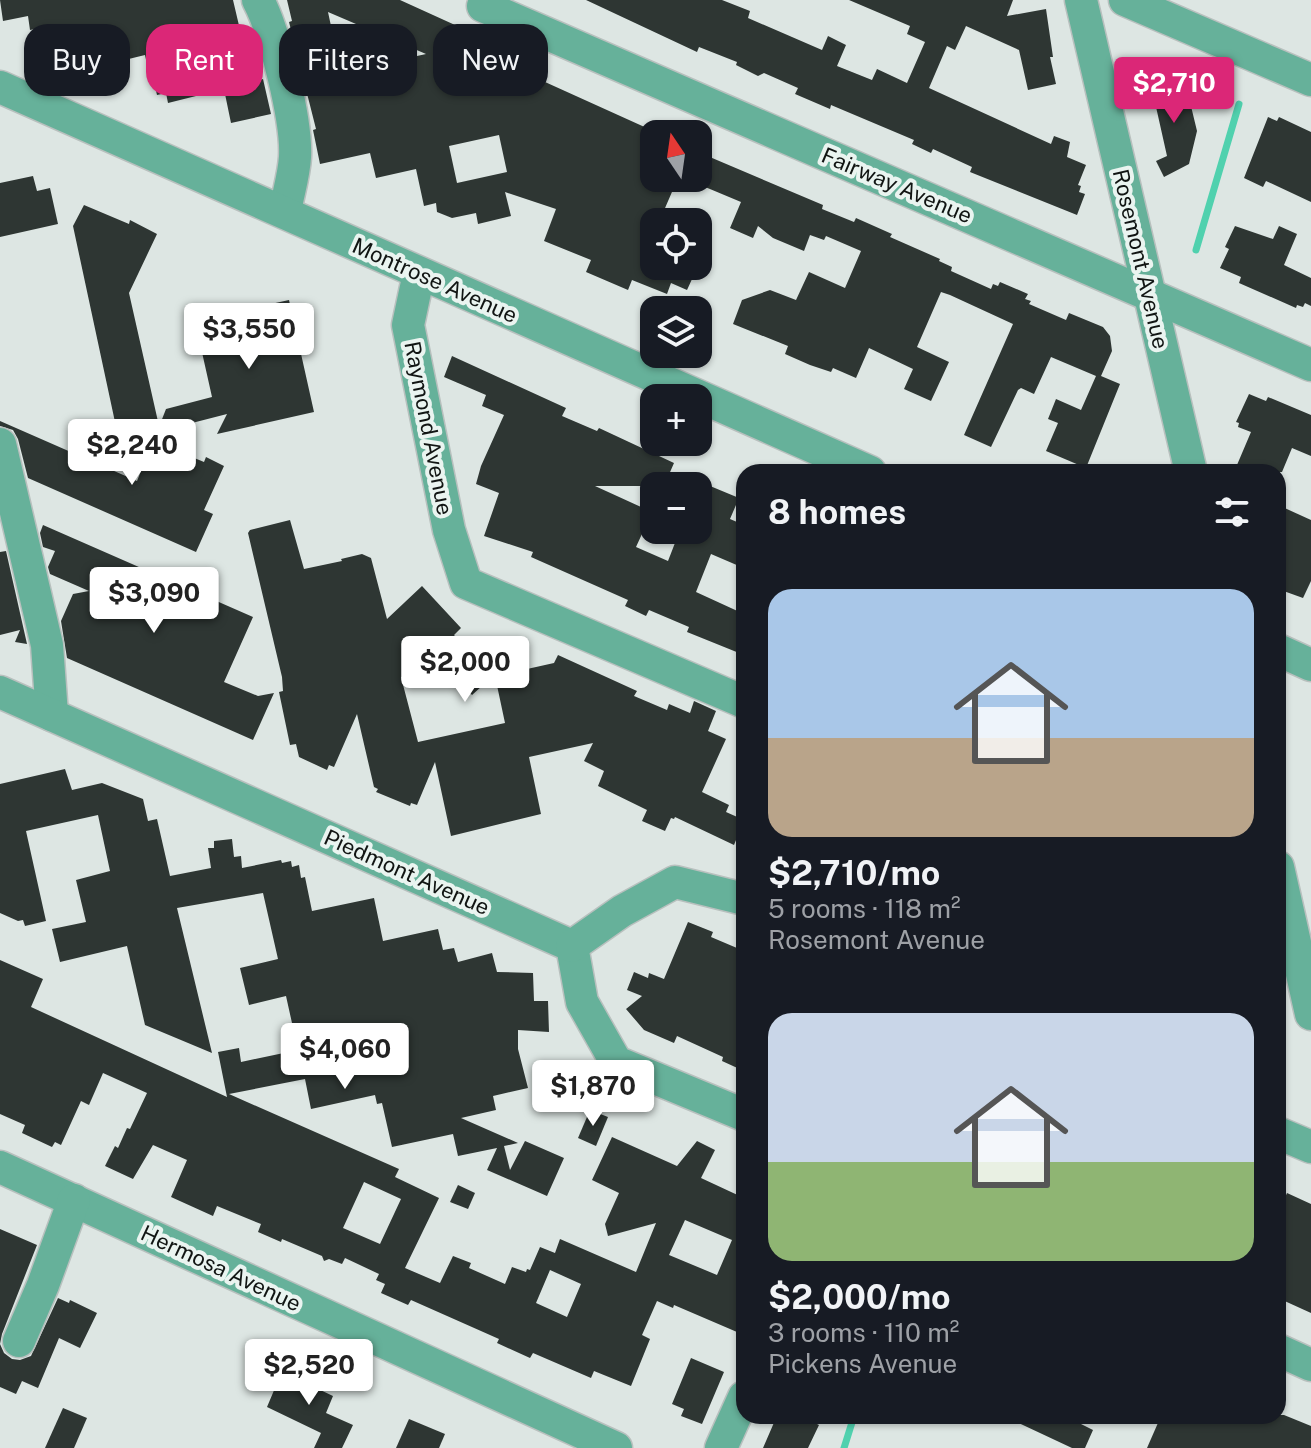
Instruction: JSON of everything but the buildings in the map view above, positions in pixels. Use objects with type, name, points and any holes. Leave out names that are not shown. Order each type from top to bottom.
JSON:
[{"type":"street","points":[[258,0],[265,14],[287,95],[295,156],[285,212]]},
{"type":"street","name":"Rosemont Avenue","points":[[1081,0],[1189,464]]},
{"type":"street","points":[[1125,0],[1311,80]]},
{"type":"street","name":"Fairway Avenue","points":[[483,6],[1311,365]]},
{"type":"street","name":"Montrose Avenue","points":[[0,87],[852,464]]},
{"type":"street","name":"Raymond Avenue","points":[[419,273],[408,325],[449,530],[466,583],[736,699]]},
{"type":"street","points":[[0,444],[47,645],[52,715]]},
{"type":"street","points":[[1286,654],[1311,665]]},
{"type":"street","name":"Piedmont Avenue","points":[[0,692],[572,946]]},
{"type":"street","points":[[736,897],[675,882],[622,911],[572,946],[582,1002],[616,1062],[736,1112]]},
{"type":"street","points":[[1286,933],[1311,1014]]},
{"type":"street","points":[[1286,1136],[1311,1147]]},
{"type":"street","name":"Hermosa Avenue","points":[[0,1167],[616,1448]]},
{"type":"street","points":[[19,1341],[74,1200]]},
{"type":"street","points":[[1286,1354],[1311,1365]]},
{"type":"street","points":[[721,1448],[736,1415]]},
{"type":"waterway","points":[[1196,250],[1239,104]]},
{"type":"waterway","points":[[844,1448],[852,1424]]}]
